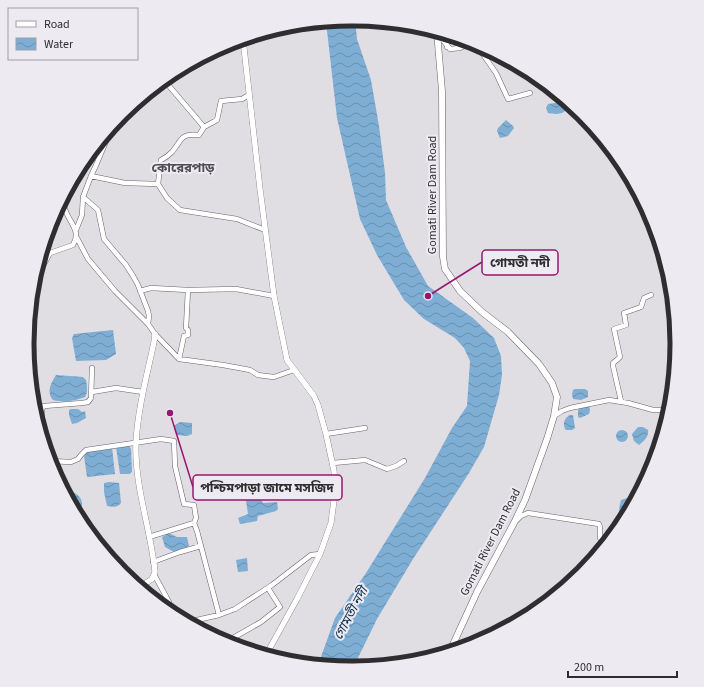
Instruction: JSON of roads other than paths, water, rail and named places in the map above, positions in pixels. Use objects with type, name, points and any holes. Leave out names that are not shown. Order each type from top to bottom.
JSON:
[{"type":"main road","name":"Gomati River Dam Road","points":[[438,38],[442,90],[443,257],[445,269],[460,291],[482,312],[508,332],[539,364],[552,383],[557,400],[554,416],[534,478],[514,523],[476,592],[453,644]]},
{"type":"street","points":[[443,40],[448,47],[452,49],[463,46]]},
{"type":"street","points":[[447,41],[448,47]]},
{"type":"street","points":[[244,45],[274,296],[287,360],[314,396],[318,405],[333,463],[335,493],[331,523],[320,554],[297,600],[269,650]]},
{"type":"street","points":[[483,55],[496,73],[508,98],[530,93]]},
{"type":"street","points":[[169,85],[204,127]]},
{"type":"street","points":[[249,95],[242,98],[221,102],[216,120],[204,127],[199,135],[190,134],[184,136],[171,153],[162,160],[158,184],[167,198],[180,210],[237,219],[265,230]]},
{"type":"street","points":[[45,263],[50,253],[73,245],[76,238],[76,230],[82,215],[83,197],[106,143]]},
{"type":"street","points":[[91,176],[126,183],[158,184]]},
{"type":"street","points":[[83,197],[98,210],[104,239],[126,265],[140,291],[149,316],[148,324]]},
{"type":"street","points":[[65,209],[76,230]]},
{"type":"street","points":[[76,238],[88,259],[115,291],[148,324],[155,334],[179,359],[250,370],[258,375],[274,377],[294,370]]},
{"type":"street","points":[[140,291],[151,288],[188,290],[236,289],[274,296]]},
{"type":"street","points":[[179,359],[184,336],[188,335],[189,332],[186,328],[188,290]]},
{"type":"street","points":[[621,401],[613,366],[613,363],[620,357],[614,331],[616,328],[626,325],[624,313],[641,308],[644,298],[651,295]]},
{"type":"street","points":[[155,334],[143,392],[136,442],[144,516],[155,576],[169,602]]},
{"type":"street","points":[[42,410],[44,406],[88,402],[92,398],[92,368]]},
{"type":"street","points":[[92,392],[116,388],[143,392]]},
{"type":"street","points":[[554,416],[562,411],[609,400],[621,401],[653,410],[662,410]]},
{"type":"street","points":[[326,434],[365,428]]},
{"type":"street","points":[[57,461],[76,461],[86,450],[161,439],[174,441],[175,466],[184,504],[194,505],[196,518],[194,523],[219,615]]},
{"type":"street","points":[[333,463],[365,460],[387,469],[404,461]]},
{"type":"street","points":[[514,523],[521,516],[528,513],[598,524],[600,527],[600,538],[603,539]]},
{"type":"street","points":[[149,537],[194,523]]},
{"type":"street","points":[[153,562],[201,546]]},
{"type":"street","points":[[197,620],[235,610],[268,588],[311,555],[320,554]]},
{"type":"street","points":[[145,584],[155,576]]},
{"type":"street","points":[[233,638],[261,622],[280,606],[268,588]]},
{"type":"water","points":[[356,26],[357,39],[371,80],[385,173],[386,200],[406,247],[428,286],[473,318],[494,338],[501,356],[502,375],[499,395],[484,447],[377,619],[357,661],[352,661],[320,659],[335,618],[366,573],[425,478],[452,428],[467,406],[470,361],[464,348],[455,338],[424,319],[404,300],[377,255],[360,219],[337,118],[327,27]]},
{"type":"water","points":[[559,103],[565,108],[565,111],[559,114],[548,113],[546,108],[548,104]]},
{"type":"water","points":[[506,120],[514,128],[508,136],[500,138],[497,131],[498,128]]},
{"type":"water","points":[[113,330],[116,354],[106,360],[76,361],[72,338],[74,334]]},
{"type":"water","points":[[56,375],[83,377],[86,380],[87,387],[85,397],[69,401],[53,400],[50,391],[51,384]]},
{"type":"water","points":[[585,389],[588,391],[588,397],[581,400],[573,399],[572,394],[573,390]]},
{"type":"water","points":[[589,405],[589,414],[580,418],[578,417],[578,410],[581,407]]},
{"type":"water","points":[[78,409],[82,412],[85,411],[86,418],[72,424],[69,415],[69,410]]},
{"type":"water","points":[[570,415],[573,415],[575,428],[572,430],[566,430],[564,422]]},
{"type":"water","points":[[180,422],[192,423],[192,434],[187,436],[177,435],[174,426]]},
{"type":"water","points":[[638,427],[643,427],[648,430],[647,437],[639,445],[634,441],[632,434]]},
{"type":"water","points":[[620,430],[624,430],[628,436],[624,442],[620,442],[616,438],[616,434]]},
{"type":"water","points":[[128,444],[131,449],[132,472],[129,474],[120,474],[116,447]]},
{"type":"water","points":[[112,447],[115,474],[87,477],[84,456],[86,451]]},
{"type":"water","points":[[104,483],[119,483],[121,503],[113,507],[107,506],[104,492]]},
{"type":"water","points":[[71,491],[74,492],[80,498],[82,505],[81,509]]},
{"type":"water","points":[[257,491],[263,503],[277,502],[278,509],[276,511],[258,516],[257,521],[240,524],[238,518],[248,514],[245,494]]},
{"type":"water","points":[[630,497],[619,515],[619,509],[621,500]]},
{"type":"water","points":[[169,533],[177,537],[187,537],[189,546],[174,552],[165,547],[162,537]]},
{"type":"water","points":[[247,558],[248,571],[238,572],[236,560]]},
{"type":"place","name":"গোমতী নদী","points":[[428,296]]},
{"type":"place","name":"পশ্চিমপাড়া জামে মসজিদ","points":[[170,413]]},
{"type":"district","name":"কোরেরপাড়","points":[[183,167]]}]
